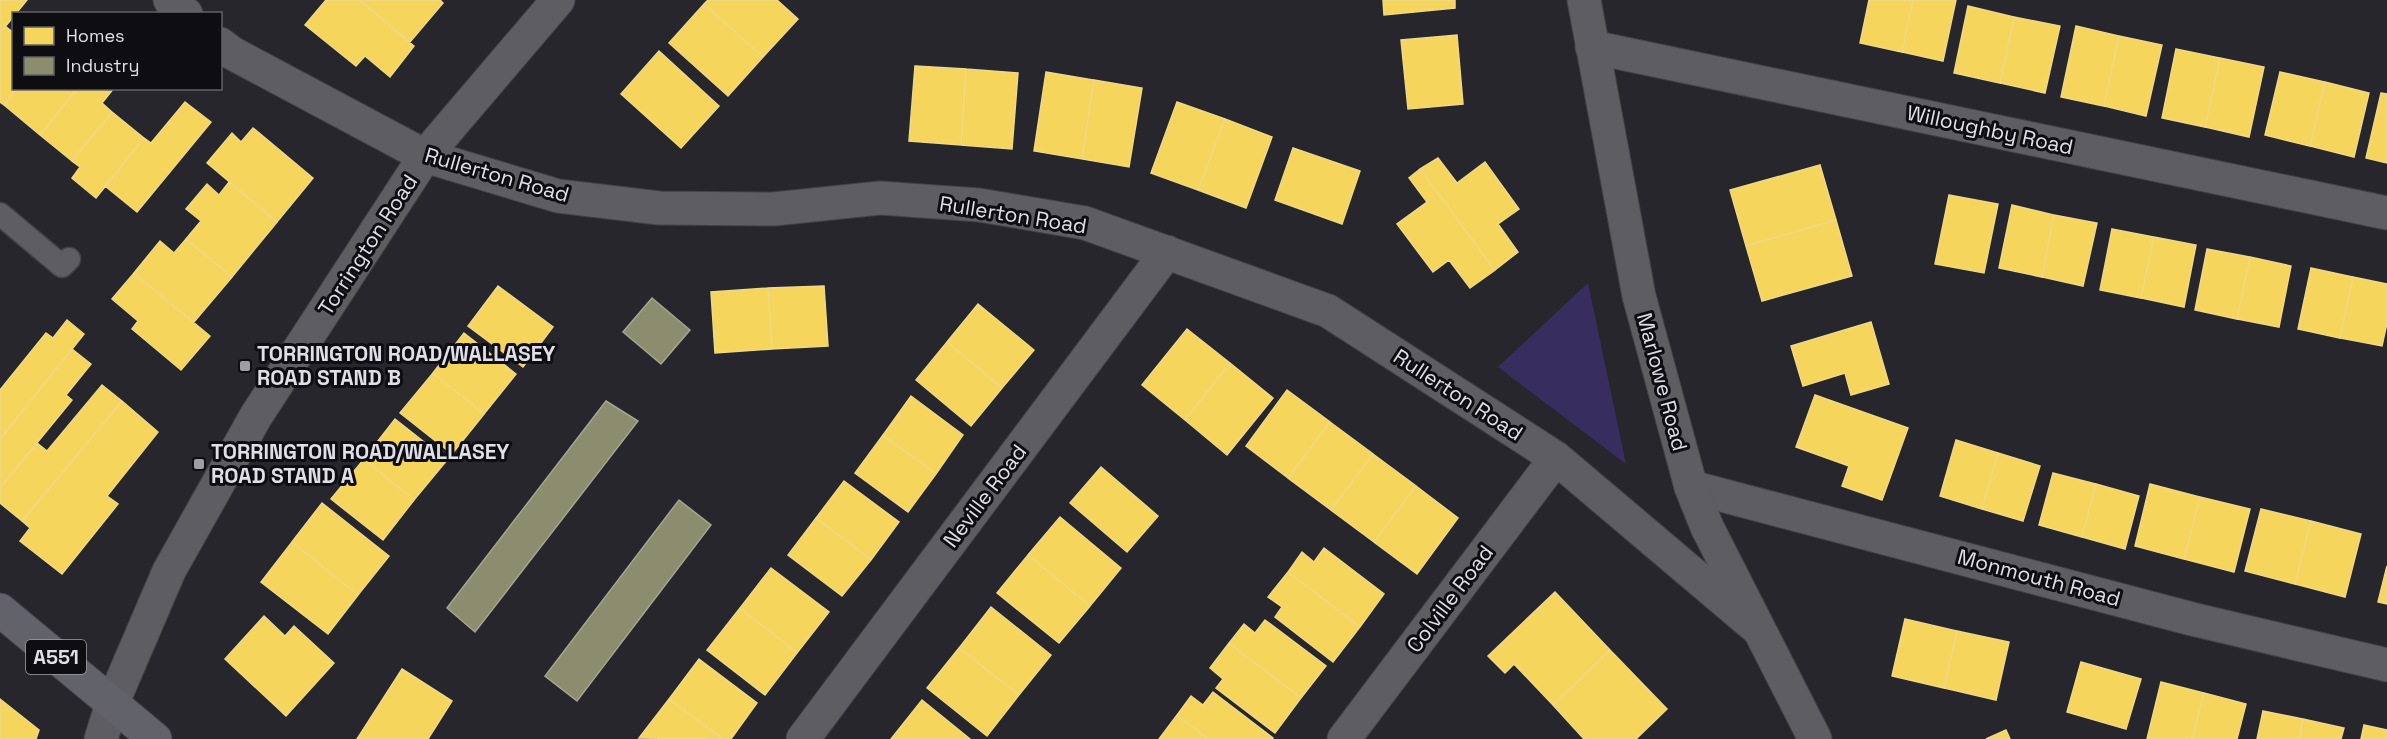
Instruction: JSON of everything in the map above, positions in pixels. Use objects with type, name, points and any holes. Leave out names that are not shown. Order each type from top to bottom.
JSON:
[{"type":"main road","name":"A551","points":[[0,610],[155,739]]},
{"type":"street","points":[[170,0],[184,12]]},
{"type":"street","name":"Torrington Road","points":[[101,739],[112,704],[169,572],[256,416],[425,156],[558,0]]},
{"type":"street","name":"Marlowe Road","points":[[1584,0],[1639,297],[1691,487],[1707,527],[1815,739]]},
{"type":"street","name":"Rullerton Road","points":[[222,46],[232,53],[425,156],[558,196],[659,208],[774,209],[880,198],[979,205],[1085,224],[1328,311],[1556,458],[1758,629]]},
{"type":"street","name":"Willoughby Road","points":[[1592,47],[2387,213]]},
{"type":"street","name":"Neville Road","points":[[803,739],[1167,252]]},
{"type":"street","name":"Colville Road","points":[[1344,739],[1556,458]]},
{"type":"street","name":"Monmouth Road","points":[[1691,487],[2192,619],[2387,665]]},
{"type":"lane","points":[[0,214],[63,266],[69,260]]},
{"type":"shaded area","points":[[1588,283],[1626,464],[1498,367]]},
{"type":"building: Homes","points":[[0,0],[27,0],[17,12],[12,12],[12,18],[0,33]]},
{"type":"building: Homes","points":[[326,0],[359,0],[414,46],[390,77],[365,56],[356,66],[305,25]]},
{"type":"building: Homes","points":[[359,0],[440,0],[443,3],[410,42]]},
{"type":"building: Homes","points":[[708,0],[777,0],[798,19],[763,57],[704,4]]},
{"type":"building: Homes","points":[[1383,0],[1455,0],[1455,8],[1384,15]]},
{"type":"building: Homes","points":[[1869,0],[1913,0],[1902,52],[1860,43]]},
{"type":"building: Homes","points":[[1913,0],[1956,0],[1943,61],[1902,52]]},
{"type":"building: Homes","points":[[704,4],[763,57],[728,96],[669,43]]},
{"type":"building: Homes","points":[[1968,6],[2014,17],[2000,83],[1954,73]]},
{"type":"building: Homes","points":[[2014,17],[2060,26],[2045,93],[2000,83]]},
{"type":"building: Homes","points":[[5,26],[12,31],[12,90],[15,90],[4,105],[0,102],[0,33]]},
{"type":"building: Homes","points":[[2076,26],[2119,36],[2104,106],[2061,97]]},
{"type":"building: Homes","points":[[1457,35],[1463,104],[1408,109],[1401,40]]},
{"type":"building: Homes","points":[[2119,36],[2162,45],[2146,116],[2104,106]]},
{"type":"building: Homes","points":[[2176,49],[2220,58],[2205,127],[2162,118]]},
{"type":"building: Homes","points":[[659,51],[719,106],[681,148],[621,94]]},
{"type":"building: Homes","points":[[2220,58],[2264,67],[2249,137],[2205,127]]},
{"type":"building: Homes","points":[[915,66],[966,69],[961,145],[909,141]]},
{"type":"building: Homes","points":[[966,69],[1018,73],[1012,149],[961,145]]},
{"type":"building: Homes","points":[[1046,72],[1094,80],[1082,159],[1034,151]]},
{"type":"building: Homes","points":[[2280,72],[2325,82],[2310,146],[2265,135]]},
{"type":"building: Homes","points":[[1094,80],[1142,88],[1129,167],[1082,159]]},
{"type":"building: Homes","points":[[2325,82],[2369,93],[2354,157],[2310,146]]},
{"type":"building: Homes","points":[[15,90],[76,90],[40,135],[4,105]]},
{"type":"building: Homes","points":[[76,90],[112,90],[102,103],[112,112],[72,161],[40,135]]},
{"type":"building: Homes","points":[[2381,93],[2387,94],[2387,163],[2366,158]]},
{"type":"building: Homes","points":[[185,102],[211,122],[137,212],[105,186],[144,138],[151,143]]},
{"type":"building: Homes","points":[[1177,102],[1225,119],[1198,190],[1151,173]]},
{"type":"building: Homes","points":[[112,112],[144,138],[96,198],[72,178],[80,167],[72,161]]},
{"type":"building: Homes","points":[[1225,119],[1272,137],[1246,208],[1198,190]]},
{"type":"building: Homes","points":[[253,128],[313,178],[277,222],[207,163],[232,133],[241,142]]},
{"type":"building: Homes","points":[[1293,148],[1360,171],[1342,224],[1275,200]]},
{"type":"building: Homes","points":[[1438,158],[1457,183],[1485,162],[1519,209],[1498,224],[1518,252],[1495,270],[1420,169]]},
{"type":"building: Homes","points":[[1820,165],[1836,220],[1746,246],[1730,190]]},
{"type":"building: Homes","points":[[1420,169],[1495,270],[1470,288],[1449,260],[1433,272],[1397,224],[1427,202],[1409,178]]},
{"type":"building: Homes","points":[[229,182],[277,222],[232,277],[186,239],[201,221],[186,209],[207,184],[219,195]]},
{"type":"building: Homes","points":[[1949,195],[1998,204],[1984,273],[1935,264]]},
{"type":"building: Homes","points":[[2012,205],[2054,215],[2042,277],[1999,268]]},
{"type":"building: Homes","points":[[2054,215],[2097,223],[2083,286],[2042,277]]},
{"type":"building: Homes","points":[[1836,220],[1852,276],[1762,301],[1746,246]]},
{"type":"building: Homes","points":[[2112,229],[2154,237],[2141,298],[2100,290]]},
{"type":"building: Homes","points":[[2154,237],[2196,245],[2184,307],[2141,298]]},
{"type":"building: Homes","points":[[186,239],[232,277],[194,322],[134,273],[160,241],[174,253]]},
{"type":"building: Homes","points":[[2207,249],[2250,257],[2237,319],[2195,310]]},
{"type":"building: Homes","points":[[2250,257],[2291,266],[2279,327],[2237,319]]},
{"type":"building: Homes","points":[[2311,268],[2353,277],[2340,338],[2298,329]]},
{"type":"building: Homes","points":[[134,273],[210,336],[181,370],[132,329],[138,321],[112,299]]},
{"type":"building: Homes","points":[[2353,277],[2387,284],[2387,323],[2382,346],[2340,338]]},
{"type":"building: Homes","points":[[498,286],[553,327],[523,367],[468,326]]},
{"type":"building: Homes","points":[[824,286],[828,346],[772,349],[768,288]]},
{"type":"building: Homes","points":[[768,288],[772,349],[715,353],[711,292]]},
{"type":"building: Homes","points":[[978,304],[1034,350],[1002,388],[947,342]]},
{"type":"building: Homes","points":[[67,320],[84,334],[0,439],[0,390],[46,333],[53,338]]},
{"type":"building: Homes","points":[[1871,322],[1889,384],[1851,395],[1845,373],[1803,386],[1791,346]]},
{"type":"building: Homes","points":[[1187,329],[1230,363],[1185,420],[1142,385]]},
{"type":"building: Homes","points":[[464,333],[516,374],[484,414],[433,373]]},
{"type":"building: Homes","points":[[947,342],[1002,388],[971,426],[916,380]]},
{"type":"building: Homes","points":[[72,349],[91,364],[66,395],[72,400],[0,488],[0,439]]},
{"type":"building: Homes","points":[[1230,363],[1273,398],[1227,455],[1185,420]]},
{"type":"building: Homes","points":[[433,373],[484,414],[452,454],[400,413]]},
{"type":"building: Homes","points":[[102,385],[122,401],[22,521],[0,503],[0,488],[37,443],[47,451]]},
{"type":"building: Homes","points":[[1287,390],[1330,422],[1288,478],[1246,446]]},
{"type":"building: Homes","points":[[1815,395],[1908,428],[1882,500],[1842,486],[1849,466],[1796,447]]},
{"type":"building: Homes","points":[[911,396],[963,435],[936,474],[883,435]]},
{"type":"building: Homes","points":[[122,401],[158,432],[107,496],[118,504],[62,574],[20,541],[30,528],[22,521]]},
{"type":"building: Homes","points":[[395,419],[447,460],[414,500],[364,459]]},
{"type":"building: Homes","points":[[1330,422],[1373,454],[1331,510],[1288,478]]},
{"type":"building: Homes","points":[[883,435],[936,474],[908,512],[855,473]]},
{"type":"building: Homes","points":[[1956,440],[1998,453],[1982,509],[1940,496]]},
{"type":"building: Homes","points":[[1998,453],[2040,466],[2023,521],[1982,509]]},
{"type":"building: Homes","points":[[1373,454],[1416,486],[1374,542],[1331,510]]},
{"type":"building: Homes","points":[[364,459],[414,500],[383,540],[331,499]]},
{"type":"building: Homes","points":[[1101,467],[1158,516],[1127,552],[1070,503]]},
{"type":"building: Homes","points":[[2053,473],[2096,484],[2082,537],[2039,525]]},
{"type":"building: Homes","points":[[844,481],[899,522],[871,560],[816,518]]},
{"type":"building: Homes","points":[[2096,484],[2139,496],[2125,549],[2082,537]]},
{"type":"building: Homes","points":[[2150,484],[2200,497],[2184,559],[2135,546]]},
{"type":"building: Homes","points":[[1416,486],[1458,518],[1417,574],[1374,542]]},
{"type":"building: Homes","points":[[2200,497],[2250,509],[2234,572],[2184,559]]},
{"type":"building: Homes","points":[[322,503],[389,556],[358,595],[292,542]]},
{"type":"building: Homes","points":[[2261,509],[2311,521],[2295,584],[2245,571]]},
{"type":"building: Homes","points":[[1060,517],[1121,568],[1090,606],[1028,555]]},
{"type":"building: Homes","points":[[816,518],[871,560],[842,596],[788,555]]},
{"type":"building: Homes","points":[[2311,521],[2361,534],[2345,597],[2295,584]]},
{"type":"building: Homes","points":[[292,542],[358,595],[328,634],[261,582]]},
{"type":"building: Homes","points":[[1324,548],[1384,594],[1360,627],[1288,572],[1302,552],[1314,562]]},
{"type":"building: Homes","points":[[1028,555],[1090,606],[1059,643],[997,593]]},
{"type":"building: Homes","points":[[2387,566],[2387,604],[2378,602]]},
{"type":"building: Homes","points":[[771,568],[829,612],[797,653],[740,608]]},
{"type":"building: Homes","points":[[1288,572],[1360,627],[1333,662],[1275,617],[1282,607],[1268,597]]},
{"type":"building: Homes","points":[[1555,592],[1610,650],[1553,705],[1514,664],[1505,673],[1488,656]]},
{"type":"building: Homes","points":[[991,607],[1051,655],[1019,695],[959,648]]},
{"type":"building: Homes","points":[[740,608],[797,653],[765,695],[707,650]]},
{"type":"building: Homes","points":[[264,616],[285,636],[294,626],[334,663],[286,716],[225,659]]},
{"type":"building: Homes","points":[[1905,619],[1957,631],[1944,688],[1892,676]]},
{"type":"building: Homes","points":[[1265,620],[1326,666],[1301,698],[1229,643],[1244,624],[1255,633]]},
{"type":"building: Homes","points":[[1957,631],[2009,642],[1996,700],[1944,688]]},
{"type":"building: Homes","points":[[1229,643],[1301,698],[1275,733],[1216,688],[1223,679],[1210,668]]},
{"type":"building: Homes","points":[[959,648],[1019,695],[987,736],[927,688]]},
{"type":"building: Homes","points":[[1610,650],[1667,709],[1636,739],[1584,739],[1553,705]]},
{"type":"building: Homes","points":[[699,659],[757,703],[731,739],[723,739],[669,699]]},
{"type":"building: Homes","points":[[2081,662],[2141,679],[2126,729],[2067,712]]},
{"type":"building: Homes","points":[[402,669],[452,701],[428,739],[357,739]]},
{"type":"building: Homes","points":[[2161,682],[2204,693],[2192,739],[2147,739]]},
{"type":"building: Homes","points":[[1213,692],[1273,738],[1208,739],[1177,715],[1191,696],[1203,705]]},
{"type":"building: Homes","points":[[2204,693],[2246,704],[2237,739],[2192,739]]},
{"type":"building: Homes","points":[[0,699],[39,730],[36,739],[0,739]]},
{"type":"building: Homes","points":[[669,699],[723,739],[639,738]]},
{"type":"building: Homes","points":[[922,700],[970,739],[891,739]]},
{"type":"building: Homes","points":[[2263,711],[2303,719],[2299,739],[2257,739]]},
{"type":"building: Homes","points":[[1177,715],[1208,739],[1159,739]]},
{"type":"building: Homes","points":[[2303,719],[2344,728],[2341,739],[2299,739]]},
{"type":"building: Homes","points":[[2364,725],[2387,730],[2387,739],[2361,739]]},
{"type":"building: Homes","points":[[2006,730],[2010,739],[1986,739]]},
{"type":"building: Industry","points":[[652,298],[690,330],[661,364],[623,332]]},
{"type":"building: Industry","points":[[606,401],[638,421],[475,632],[447,608]]},
{"type":"building: Industry","points":[[679,500],[711,525],[577,701],[545,676]]},
{"type":"place","name":"TORRINGTON ROAD/WALLASEY ROAD STAND B","points":[[245,366]]},
{"type":"place","name":"TORRINGTON ROAD/WALLASEY ROAD STAND A","points":[[199,464]]}]
